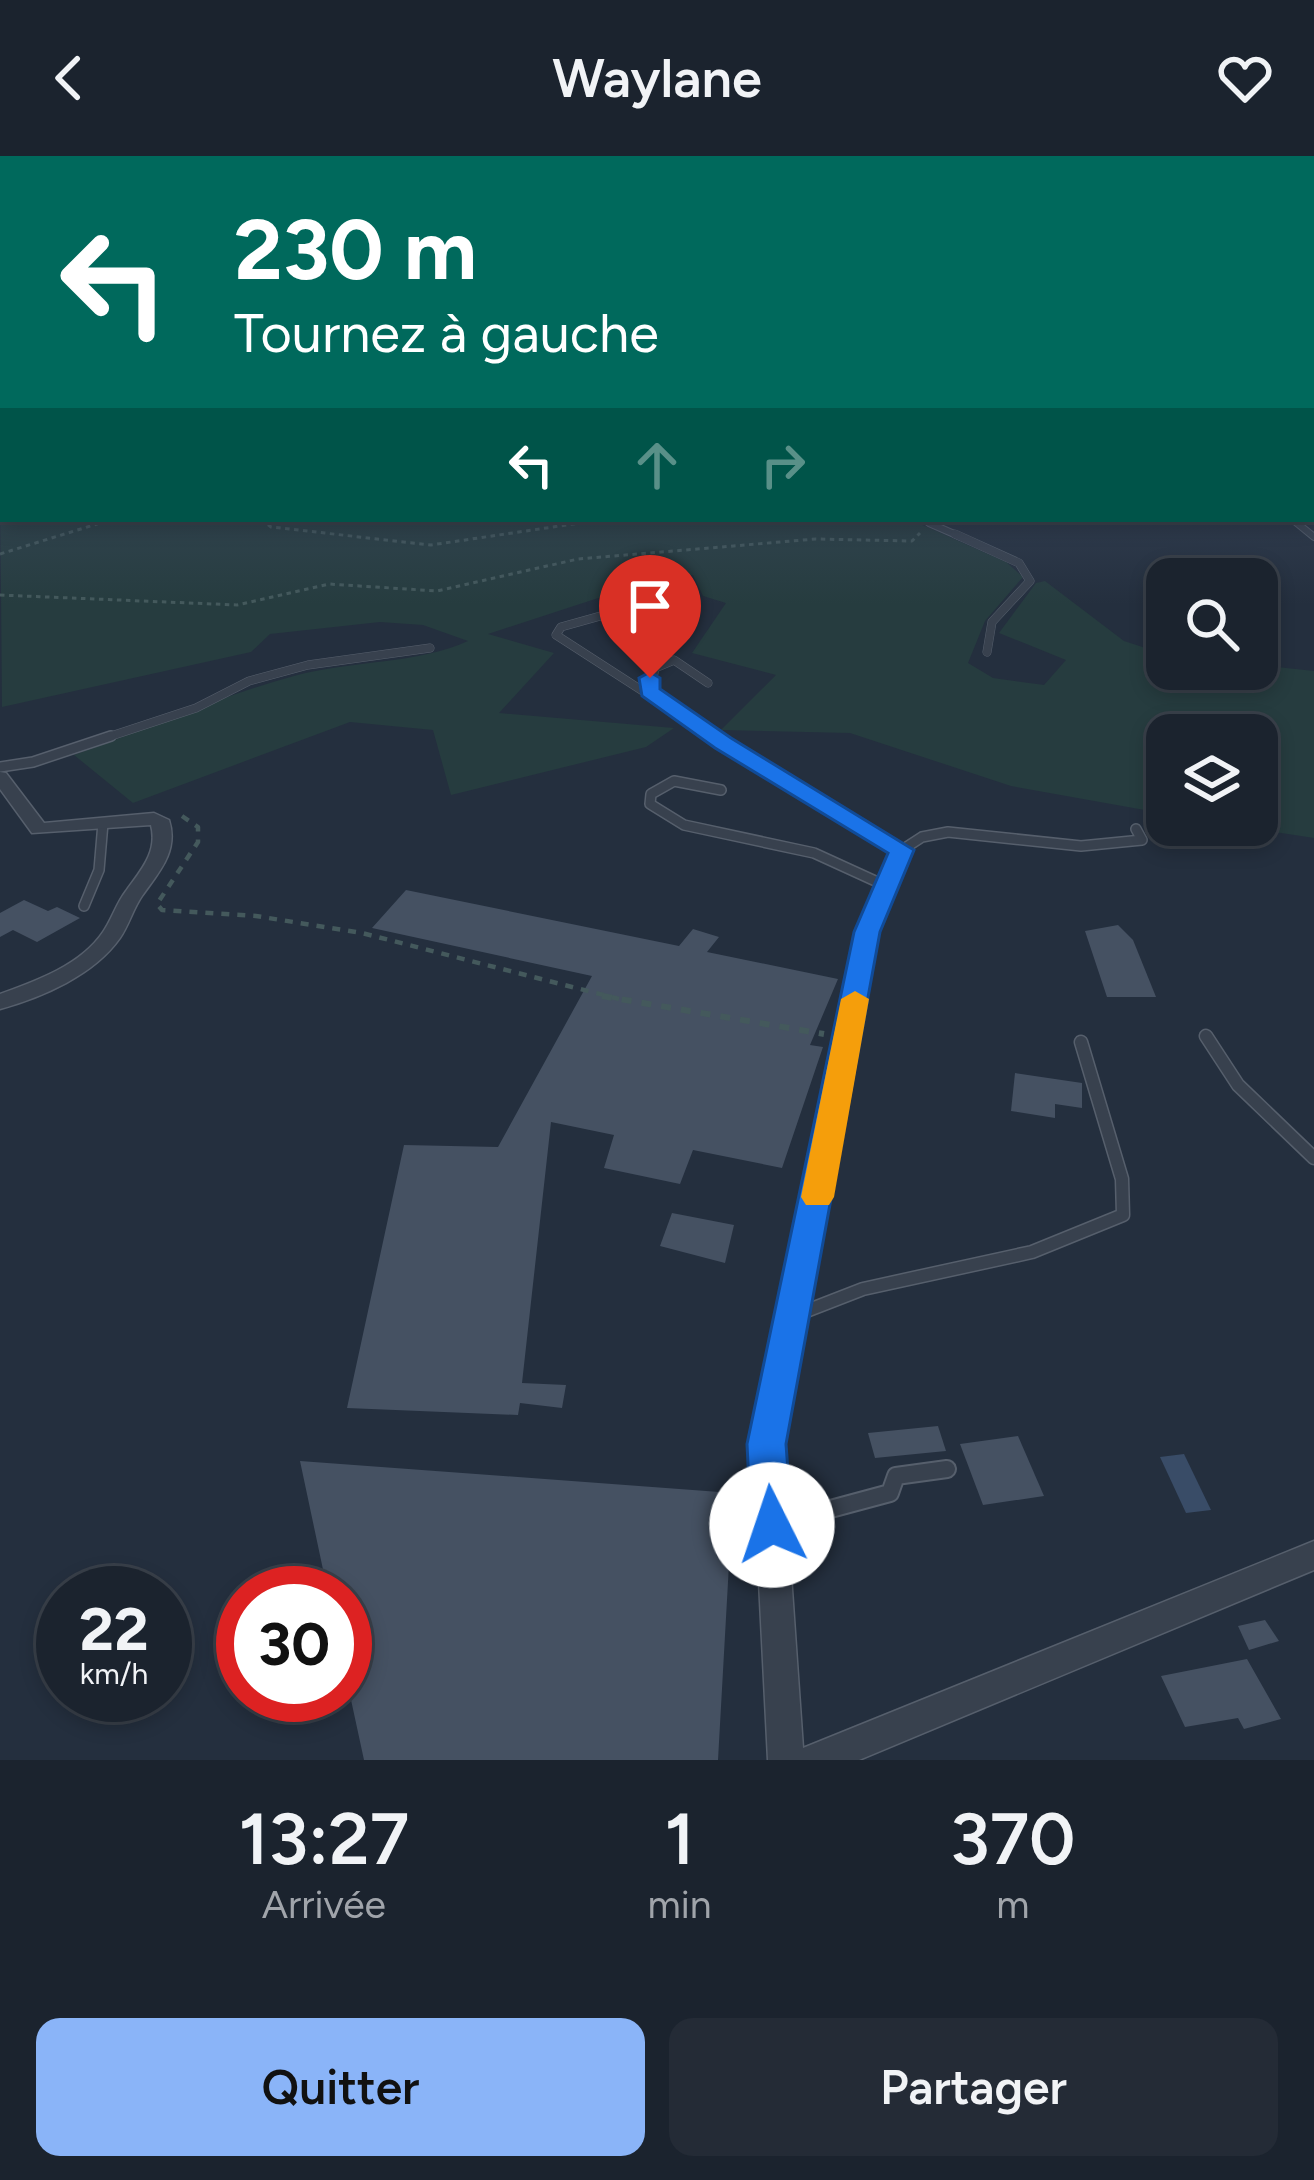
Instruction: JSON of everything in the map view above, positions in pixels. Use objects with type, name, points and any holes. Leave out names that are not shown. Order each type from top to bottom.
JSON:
[{"type":"street","points":[[0,777],[39,829],[154,820],[162,824],[164,848],[153,875],[130,899],[111,936],[94,955],[0,1003]]},
{"type":"street","points":[[786,1760],[766,1444],[867,932],[902,850]]},
{"type":"street","points":[[816,1760],[1314,1555]]},
{"type":"lane","points":[[932,522],[1019,563],[1030,580],[992,622],[987,652]]},
{"type":"lane","points":[[604,615],[561,627],[556,635],[902,850],[911,840],[944,831],[1100,850],[1142,840],[1136,830]]},
{"type":"lane","points":[[0,767],[33,762],[196,708],[249,681],[308,665],[430,648]]},
{"type":"lane","points":[[650,692],[650,678],[665,661],[682,661],[708,683]]},
{"type":"lane","points":[[721,790],[674,781],[651,794],[650,804],[674,820],[718,834],[816,853],[884,885]]},
{"type":"lane","points":[[84,906],[98,870],[103,824]]},
{"type":"lane","points":[[1206,1036],[1238,1085],[1314,1158]]},
{"type":"lane","points":[[793,1317],[847,1290],[909,1275],[977,1267],[1072,1239],[1123,1215],[1122,1179],[1082,1042]]},
{"type":"lane","points":[[772,1525],[890,1493],[896,1476],[946,1468]]},
{"type":"path","points":[[0,554],[103,522]]},
{"type":"path","points":[[265,522],[271,527],[431,545],[587,522]]},
{"type":"path","points":[[0,595],[237,604],[329,584],[437,591],[578,560],[816,538],[912,541],[929,522]]},
{"type":"path","points":[[154,820],[167,810],[198,827],[198,842],[157,904],[162,910],[256,916],[362,933],[581,992],[848,1038]]},
{"type":"green space","points":[[0,522],[918,522],[1006,562],[1023,577],[985,621],[968,663],[993,678],[1044,685],[1066,660],[999,633],[1036,583],[1045,581],[1124,641],[1146,648],[1146,690],[1278,690],[1278,667],[1314,671],[1314,838],[1278,832],[1278,714],[1146,714],[1146,810],[1011,786],[850,733],[721,730],[776,675],[692,653],[726,603],[703,596],[693,575],[635,586],[488,634],[554,653],[499,713],[674,728],[646,747],[451,795],[433,730],[350,722],[133,803],[74,755],[294,676],[426,654],[468,641],[423,625],[380,622],[270,634],[251,652],[2,707]]},
{"type":"water","points":[[1184,1454],[1211,1510],[1186,1513],[1160,1457]]},
{"type":"building","points":[[406,890],[679,946],[693,929],[719,937],[707,952],[838,979],[810,1045],[823,1047],[782,1168],[693,1150],[680,1184],[604,1168],[614,1135],[551,1122],[522,1383],[566,1385],[562,1408],[520,1403],[518,1415],[347,1408],[404,1145],[498,1147],[592,976],[372,928]]},
{"type":"building","points":[[24,900],[80,918],[37,942],[13,930],[0,937],[0,913]]},
{"type":"building","points":[[1118,925],[1133,940],[1156,997],[1107,997],[1085,931]]},
{"type":"building","points":[[1015,1073],[1082,1083],[1082,1108],[1055,1104],[1055,1118],[1011,1111]]},
{"type":"building","points":[[672,1213],[734,1225],[725,1263],[660,1246]]},
{"type":"building","points":[[938,1426],[946,1451],[875,1458],[868,1433]]},
{"type":"building","points":[[1018,1436],[1044,1496],[983,1505],[960,1444]]},
{"type":"building","points":[[300,1461],[733,1493],[718,1760],[364,1760],[356,1722],[372,1722],[372,1566],[322,1566]]},
{"type":"building","points":[[1265,1620],[1279,1641],[1249,1650],[1238,1626]]},
{"type":"building","points":[[1247,1659],[1281,1719],[1244,1729],[1238,1718],[1185,1727],[1161,1676]]},
{"type":"slow traffic","points":[[817,1197],[855,999]]},
{"type":"route","points":[[650,678],[650,692],[723,743],[902,850],[867,932],[766,1444],[772,1525]]}]
